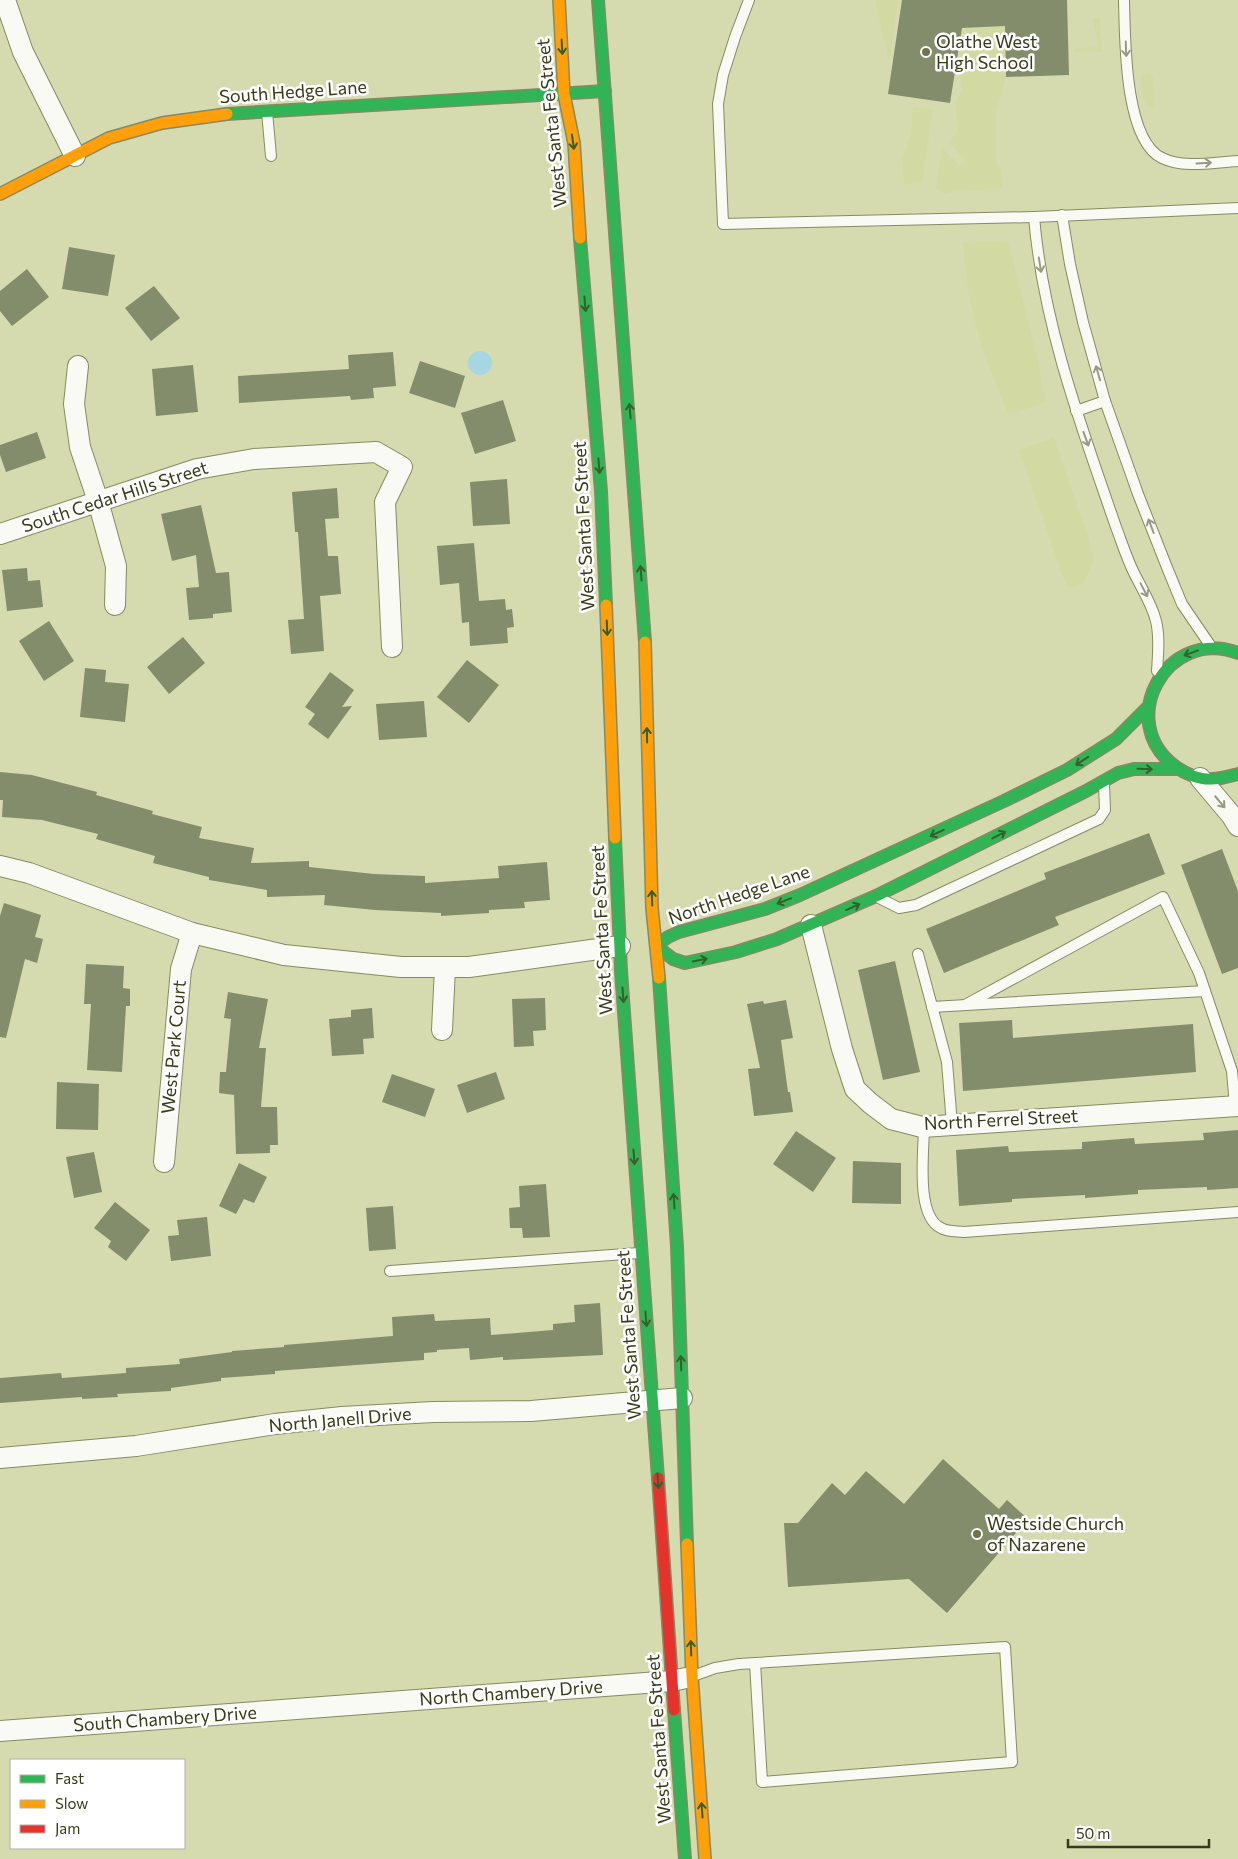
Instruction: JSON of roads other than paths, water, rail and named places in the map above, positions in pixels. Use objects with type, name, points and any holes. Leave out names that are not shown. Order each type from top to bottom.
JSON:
[{"type":"street","points":[[5,0],[23,52],[75,156]]},
{"type":"street","name":"West Santa Fe Street","points":[[559,0],[564,94],[574,143],[584,298],[601,491],[640,1253],[685,1859]]},
{"type":"street","points":[[598,0],[644,605],[652,946],[677,1246],[692,1676],[705,1859]]},
{"type":"street","name":"South Hedge Lane","points":[[0,194],[21,185],[107,139],[164,122],[198,116],[605,91]]},
{"type":"street","points":[[78,366],[74,404],[80,447],[98,501],[116,566],[115,605]]},
{"type":"street","name":"South Cedar Hills Street","points":[[0,534],[197,468],[254,459],[376,452],[402,467],[385,502],[392,647]]},
{"type":"street","points":[[1237,652],[1224,648],[1212,648],[1191,651],[1173,660],[1160,674],[1151,690],[1147,708],[1148,726],[1154,743],[1164,758],[1178,769],[1200,778],[1218,779],[1238,774]]},
{"type":"street","name":"North Hedge Lane","points":[[1147,708],[1116,739],[1067,770],[1004,801],[800,895],[765,909],[678,932],[652,946],[673,959],[685,963],[736,952],[777,939],[876,896],[1086,791],[1118,773],[1134,769],[1178,769]]},
{"type":"street","points":[[1200,778],[1232,816],[1238,826]]},
{"type":"street","points":[[0,866],[29,873],[192,933],[284,955],[401,968],[445,968],[469,967],[624,946]]},
{"type":"street","name":"North Ferrel Street","points":[[811,925],[840,1040],[855,1089],[891,1119],[924,1127],[1237,1106]]},
{"type":"street","name":"West Park Court","points":[[164,1162],[181,969],[192,933]]},
{"type":"street","points":[[442,1030],[445,968]]},
{"type":"street","name":"North Janell Drive","points":[[0,1458],[136,1446],[275,1424],[342,1417],[432,1412],[531,1411],[682,1398]]},
{"type":"street","name":"North Chambery Drive","points":[[330,1707],[672,1680],[692,1676]]},
{"type":"street","name":"South Chambery Drive","points":[[0,1731],[330,1707]]},
{"type":"lane","points":[[749,0],[723,75],[718,104],[723,224],[1034,217],[1238,208]]},
{"type":"lane","points":[[1124,0],[1126,63],[1130,90],[1142,138],[1149,149],[1161,158],[1184,164],[1238,161]]},
{"type":"lane","points":[[267,111],[270,156]]},
{"type":"lane","points":[[1062,215],[1070,264],[1083,322],[1106,401],[1138,494],[1182,604],[1212,648]]},
{"type":"lane","points":[[1034,217],[1042,282],[1076,411],[1117,529],[1134,572],[1150,602],[1156,623],[1158,645],[1157,679]]},
{"type":"lane","points":[[1076,411],[1106,401]]},
{"type":"lane","points":[[876,896],[899,908],[916,905],[1098,818],[1105,810],[1104,780]]},
{"type":"lane","points":[[966,1005],[1163,897],[1200,973],[1232,1071],[1237,1106]]},
{"type":"lane","points":[[918,954],[947,1062],[952,1125]]},
{"type":"lane","points":[[932,1008],[1206,991]]},
{"type":"lane","points":[[924,1127],[924,1196],[928,1213],[934,1223],[940,1228],[964,1232],[1238,1212]]},
{"type":"lane","points":[[390,1271],[640,1253]]},
{"type":"lane","points":[[692,1676],[715,1668],[755,1663],[1005,1647],[1012,1762],[762,1782],[755,1663]]},
{"type":"water","points":[[480,351],[489,354],[492,363],[489,372],[480,375],[471,372],[468,363],[471,354]]},
{"type":"place","name":"Olathe West High School","points":[[926,52]]},
{"type":"place","name":"Westside Church of Nazarene","points":[[977,1534]]}]
